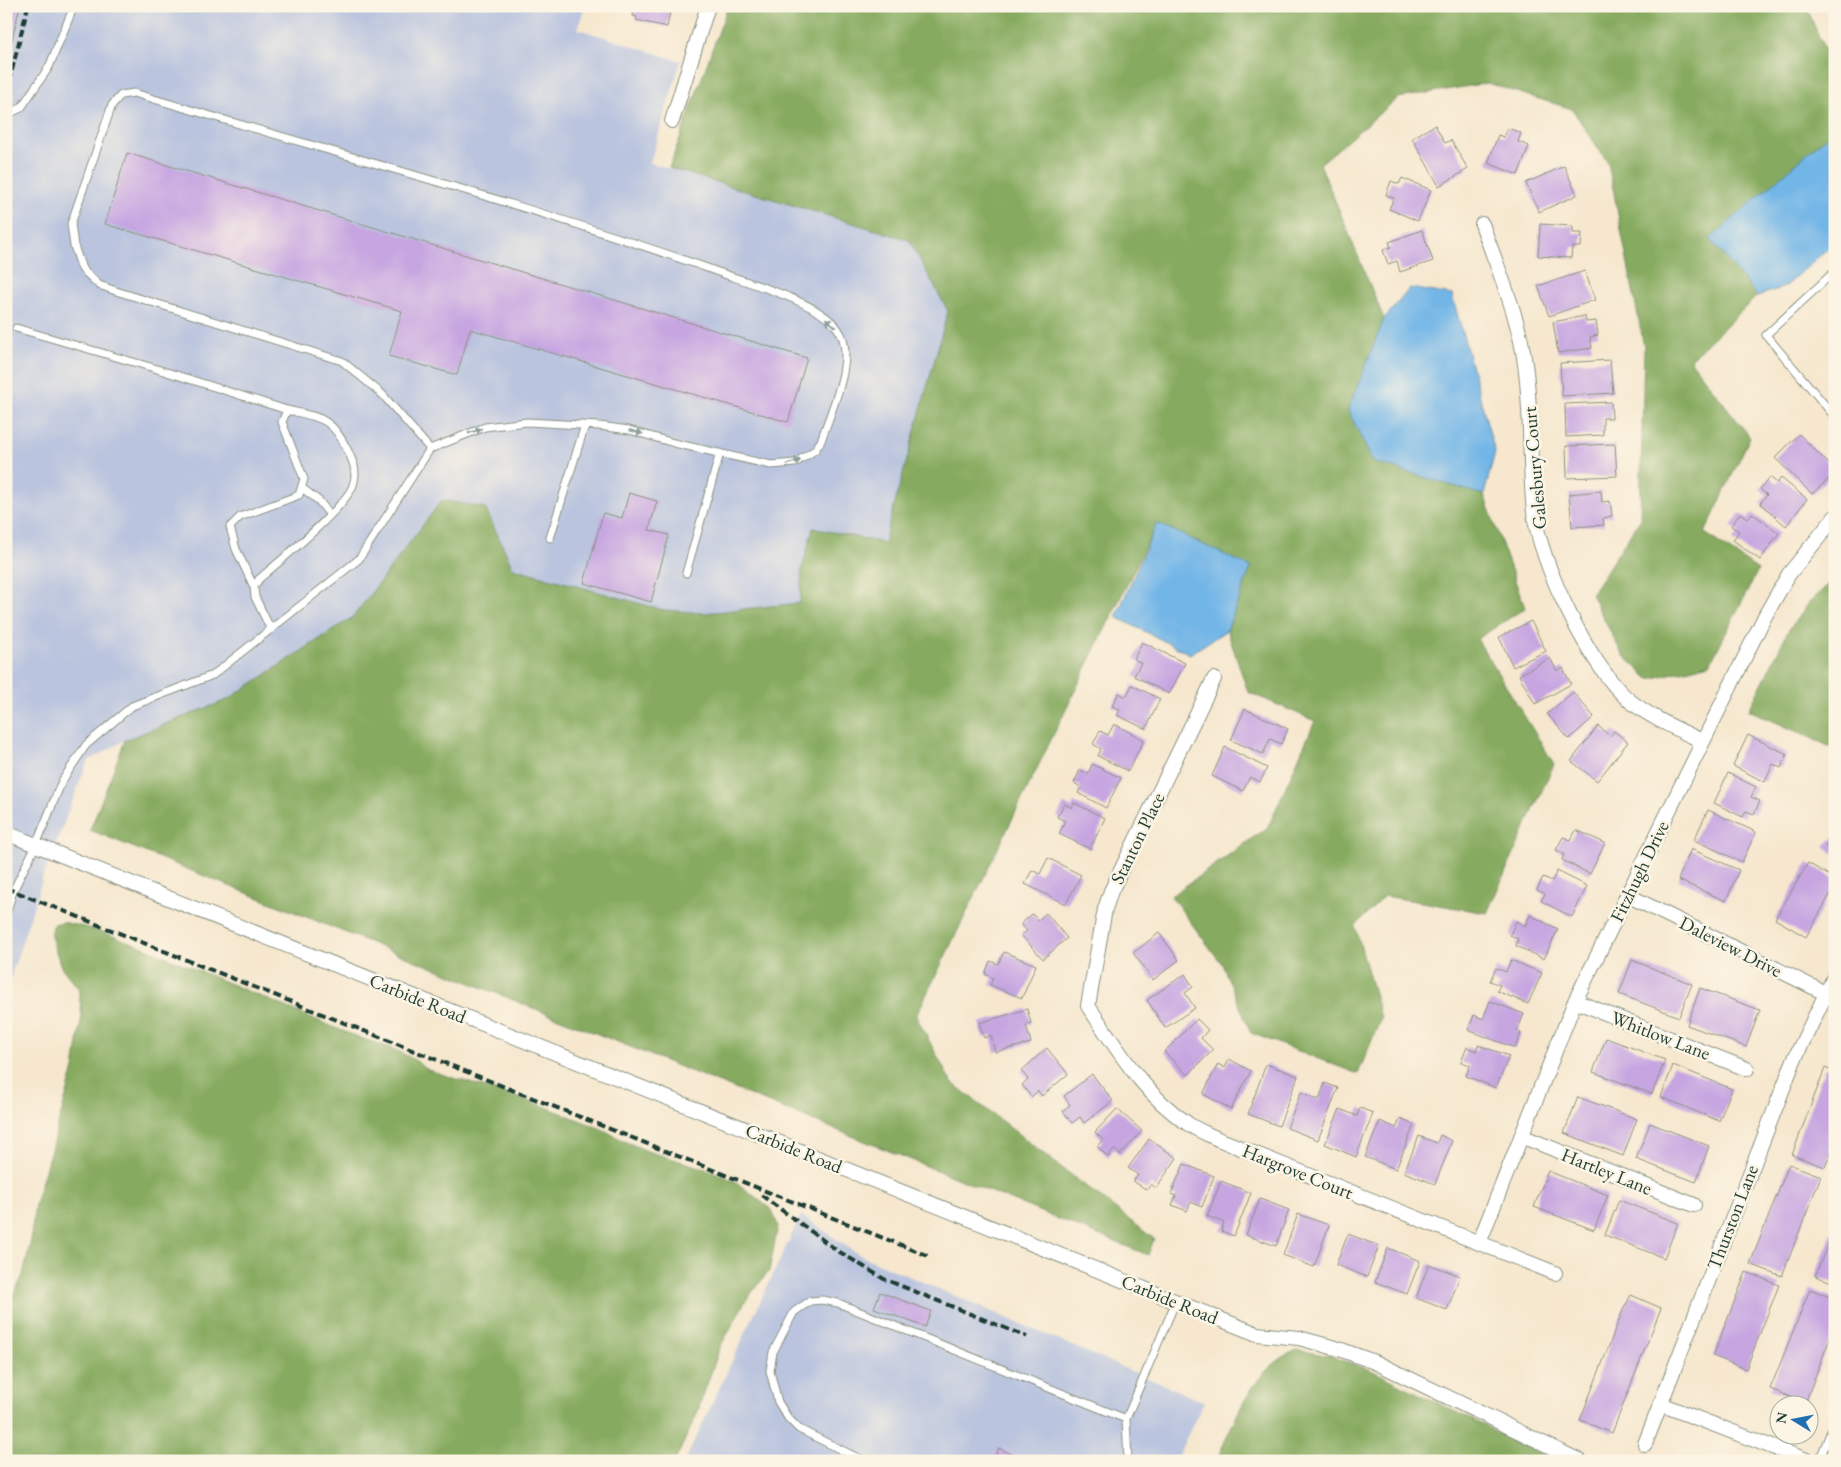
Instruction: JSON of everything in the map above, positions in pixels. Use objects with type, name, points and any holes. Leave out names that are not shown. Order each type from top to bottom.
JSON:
[{"type":"street","points":[[672,122],[708,6]]},
{"type":"street","name":"Galesbury Court","points":[[1482,224],[1520,337],[1526,365],[1534,513],[1551,578],[1607,676],[1629,700],[1656,719],[1702,741]]},
{"type":"street","name":"Fitzhugh Drive","points":[[1478,1243],[1575,1001],[1702,741],[1789,574],[1835,517]]},
{"type":"street","name":"Stanton Place","points":[[1088,1006],[1105,909],[1110,891],[1214,679]]},
{"type":"street","name":"Carbide Road","points":[[6,833],[1257,1334],[1299,1338],[1339,1349],[1377,1363],[1580,1461]]},
{"type":"street","name":"Daleview Drive","points":[[1627,895],[1830,996]]},
{"type":"street","name":"Thurston Lane","points":[[1644,1444],[1794,1060],[1830,996],[1835,975]]},
{"type":"street","name":"Whitlow Lane","points":[[1575,1001],[1747,1069]]},
{"type":"street","name":"Hargrove Court","points":[[1088,1006],[1136,1076],[1160,1102],[1187,1124],[1218,1139],[1555,1273]]},
{"type":"street","name":"Hartley Lane","points":[[1521,1136],[1694,1205]]},
{"type":"street","points":[[1660,1404],[1808,1461]]},
{"type":"lane","points":[[6,115],[20,108],[49,67],[74,6]]},
{"type":"lane","points":[[6,914],[13,891],[36,845],[62,781],[86,745],[132,706],[213,675],[359,559],[430,449],[485,427],[527,422],[585,425],[629,430],[771,465],[795,463],[815,450],[821,441],[846,362],[846,344],[838,329],[798,301],[622,238],[134,93],[121,95],[112,105],[71,224],[74,246],[82,269],[99,285],[342,361],[382,394],[430,449]]},
{"type":"lane","points":[[1835,271],[1766,335],[1835,418]]},
{"type":"lane","points":[[16,328],[154,368],[287,410],[321,418],[337,430],[356,468],[353,486],[330,515],[260,579],[254,587]]},
{"type":"lane","points":[[271,630],[255,597],[254,587],[236,549],[230,527],[240,516],[299,495],[304,479],[282,422],[287,410]]},
{"type":"lane","points":[[550,538],[585,425]]},
{"type":"lane","points":[[686,574],[720,453]]},
{"type":"lane","points":[[302,488],[319,501],[330,515]]},
{"type":"lane","points":[[864,1461],[799,1429],[788,1418],[778,1402],[770,1371],[773,1352],[794,1312],[810,1301],[822,1300],[838,1303],[1126,1419]]},
{"type":"lane","points":[[1128,1461],[1126,1419],[1176,1301]]},
{"type":"lane","points":[[1819,1461],[1835,1421]]},
{"type":"shaded area","points":[[6,6],[585,6],[578,29],[681,61],[650,163],[909,240],[948,311],[884,544],[813,528],[802,569],[800,603],[705,613],[663,610],[513,568],[485,508],[442,500],[353,617],[227,700],[125,740],[88,761],[43,877],[6,992]]},
{"type":"shaded area","points":[[801,1215],[861,1256],[1204,1402],[1175,1461],[685,1461]]},
{"type":"green space","points":[[728,6],[1806,6],[1835,74],[1835,143],[1710,239],[1757,296],[1690,360],[1750,437],[1705,533],[1758,570],[1710,664],[1649,679],[1622,654],[1591,594],[1640,520],[1644,347],[1608,163],[1572,109],[1487,83],[1398,98],[1320,164],[1384,319],[1348,410],[1373,462],[1484,495],[1525,608],[1477,639],[1554,764],[1487,913],[1385,896],[1355,926],[1381,1018],[1358,1074],[1251,1033],[1222,964],[1171,896],[1268,827],[1315,721],[1248,692],[1227,630],[1251,567],[1157,523],[916,1016],[951,1082],[1154,1239],[1148,1255],[90,830],[125,740],[227,700],[353,617],[442,500],[485,508],[513,568],[663,610],[705,613],[800,603],[802,569],[813,528],[884,543],[948,311],[909,240],[669,168]]},
{"type":"green space","points":[[1835,579],[1835,749],[1749,710],[1788,631],[1811,600]]},
{"type":"green space","points":[[63,922],[97,930],[138,945],[357,1037],[395,1050],[412,1058],[428,1070],[541,1105],[602,1129],[650,1152],[710,1170],[736,1182],[772,1210],[778,1226],[769,1271],[746,1300],[720,1347],[696,1416],[675,1461],[6,1461],[6,1312],[23,1275],[30,1245],[35,1205],[74,1069],[82,1015],[78,988],[61,967],[50,933],[54,924]]},
{"type":"green space","points":[[1297,1350],[1331,1356],[1373,1371],[1556,1461],[1216,1461],[1238,1412],[1256,1382],[1268,1369]]},
{"type":"water","points":[[1828,135],[1835,142],[1835,242],[1785,287],[1757,296],[1710,239]]},
{"type":"water","points":[[1410,288],[1452,295],[1495,452],[1484,495],[1373,462],[1348,410],[1384,319]]},
{"type":"water","points":[[1157,523],[1251,567],[1227,630],[1190,654],[1116,617]]},
{"type":"building","points":[[6,6],[20,6],[7,61],[6,61]]},
{"type":"building","points":[[641,6],[665,6],[664,11],[670,12],[667,27],[636,20],[637,17],[633,16],[634,10],[640,12]]},
{"type":"building","points":[[1435,125],[1445,143],[1451,140],[1468,169],[1439,186],[1412,138]]},
{"type":"building","points":[[1508,128],[1521,133],[1518,142],[1529,146],[1518,175],[1488,163],[1498,135],[1504,137]]},
{"type":"building","points":[[127,153],[807,358],[788,422],[470,329],[457,375],[389,356],[402,311],[105,224]]},
{"type":"building","points":[[1564,166],[1577,195],[1539,212],[1526,183]]},
{"type":"building","points":[[1402,178],[1431,190],[1418,221],[1389,209],[1394,198],[1386,195],[1391,181],[1399,184]]},
{"type":"building","points":[[1540,224],[1573,226],[1573,233],[1582,233],[1581,247],[1572,247],[1571,258],[1538,256]]},
{"type":"building","points":[[1422,230],[1433,261],[1400,272],[1397,261],[1388,264],[1383,250],[1391,247],[1389,242]]},
{"type":"building","points":[[1585,271],[1595,300],[1549,316],[1538,286]]},
{"type":"building","points":[[1585,316],[1586,322],[1596,321],[1598,335],[1590,337],[1592,348],[1558,353],[1553,322]]},
{"type":"building","points":[[1610,360],[1613,393],[1562,396],[1560,363]]},
{"type":"building","points":[[1611,402],[1612,418],[1603,418],[1603,435],[1566,437],[1565,404]]},
{"type":"building","points":[[1799,434],[1835,470],[1835,473],[1812,494],[1775,458]]},
{"type":"building","points":[[1615,444],[1617,476],[1567,478],[1566,446]]},
{"type":"building","points":[[1770,477],[1777,483],[1781,478],[1807,499],[1786,526],[1760,503],[1767,495],[1760,489]]},
{"type":"building","points":[[1601,491],[1602,502],[1610,501],[1612,516],[1603,518],[1604,525],[1572,527],[1569,494]]},
{"type":"building","points":[[629,493],[657,501],[649,530],[669,535],[651,602],[584,583],[603,513],[622,518]]},
{"type":"building","points":[[1740,513],[1748,519],[1752,513],[1779,533],[1760,560],[1733,540],[1739,531],[1731,526]]},
{"type":"building","points":[[1531,621],[1546,651],[1513,667],[1499,637]]},
{"type":"building","points":[[1142,642],[1185,663],[1169,694],[1134,676],[1141,663],[1134,659]]},
{"type":"building","points":[[1550,658],[1557,671],[1563,668],[1571,684],[1535,704],[1519,675]]},
{"type":"building","points":[[1132,685],[1160,699],[1146,729],[1117,715],[1120,710],[1112,706],[1119,693],[1126,697]]},
{"type":"building","points":[[1573,692],[1594,717],[1569,739],[1547,714]]},
{"type":"building","points":[[1245,709],[1288,729],[1281,744],[1270,739],[1263,754],[1231,740]]},
{"type":"building","points":[[1114,724],[1144,740],[1128,771],[1098,756],[1101,749],[1093,744],[1100,731],[1108,735]]},
{"type":"building","points":[[1598,726],[1610,736],[1614,731],[1628,742],[1597,781],[1571,761]]},
{"type":"building","points":[[1748,735],[1787,754],[1781,768],[1773,764],[1765,782],[1733,766]]},
{"type":"building","points":[[1225,747],[1267,768],[1260,782],[1250,777],[1243,791],[1212,776]]},
{"type":"building","points":[[1092,764],[1121,778],[1106,808],[1078,793],[1081,787],[1074,783],[1080,770],[1088,774]]},
{"type":"building","points":[[1728,773],[1756,787],[1751,797],[1760,801],[1754,814],[1746,811],[1743,817],[1714,803]]},
{"type":"building","points":[[1074,803],[1105,818],[1090,849],[1059,834],[1065,821],[1057,817],[1064,804],[1072,808]]},
{"type":"building","points":[[1708,810],[1756,832],[1742,862],[1694,840]]},
{"type":"building","points":[[1576,830],[1605,843],[1590,874],[1562,860],[1564,854],[1556,850],[1563,837],[1571,840]]},
{"type":"building","points":[[1835,836],[1835,856],[1825,846]]},
{"type":"building","points":[[1691,849],[1739,870],[1726,901],[1678,880]]},
{"type":"building","points":[[1048,858],[1081,875],[1066,904],[1025,884],[1032,870],[1040,874]]},
{"type":"building","points":[[1808,863],[1835,879],[1835,886],[1806,937],[1775,919]]},
{"type":"building","points":[[1557,871],[1587,886],[1572,917],[1541,901],[1545,894],[1537,890],[1543,877],[1552,881]]},
{"type":"building","points":[[1046,913],[1067,938],[1043,959],[1021,935],[1027,931],[1021,924],[1032,914],[1038,920]]},
{"type":"building","points":[[1530,915],[1558,929],[1544,959],[1516,946],[1518,939],[1510,935],[1516,921],[1525,926]]},
{"type":"building","points":[[1159,933],[1179,960],[1153,980],[1133,953]]},
{"type":"building","points":[[1004,952],[1036,965],[1022,998],[990,985],[993,978],[985,974],[990,961],[998,964]]},
{"type":"building","points":[[1511,960],[1542,973],[1528,1004],[1497,991],[1500,985],[1490,981],[1496,968],[1506,972]]},
{"type":"building","points":[[1632,960],[1692,984],[1679,1017],[1619,994]]},
{"type":"building","points":[[1185,974],[1193,987],[1185,993],[1195,1008],[1165,1028],[1147,1000]]},
{"type":"building","points":[[1700,988],[1760,1010],[1746,1047],[1687,1025]]},
{"type":"building","points":[[1490,1001],[1524,1014],[1517,1031],[1521,1033],[1515,1048],[1468,1030],[1474,1015],[1483,1019]]},
{"type":"building","points":[[1027,1009],[1031,1023],[1026,1025],[1031,1043],[995,1052],[991,1035],[984,1038],[979,1023]]},
{"type":"building","points":[[1197,1019],[1208,1030],[1201,1038],[1213,1050],[1188,1075],[1164,1052]]},
{"type":"building","points":[[1606,1038],[1665,1060],[1652,1094],[1593,1072]]},
{"type":"building","points":[[1478,1045],[1509,1056],[1496,1088],[1466,1076],[1470,1065],[1461,1062],[1467,1047],[1476,1051]]},
{"type":"building","points":[[1047,1048],[1068,1074],[1042,1096],[1038,1091],[1031,1097],[1022,1085],[1028,1079],[1021,1071]]},
{"type":"building","points":[[1229,1059],[1251,1071],[1231,1109],[1203,1094],[1218,1064],[1225,1068]]},
{"type":"building","points":[[1266,1064],[1298,1076],[1279,1126],[1248,1114]]},
{"type":"building","points":[[1673,1065],[1732,1089],[1719,1121],[1661,1097]]},
{"type":"building","points":[[1825,1068],[1835,1072],[1835,1144],[1825,1167],[1792,1155]]},
{"type":"building","points":[[1092,1074],[1113,1101],[1084,1123],[1080,1117],[1072,1123],[1063,1111],[1070,1105],[1064,1096]]},
{"type":"building","points":[[1325,1083],[1338,1088],[1318,1140],[1287,1128],[1301,1092],[1319,1100]]},
{"type":"building","points":[[1578,1097],[1637,1119],[1623,1156],[1564,1133]]},
{"type":"building","points":[[1360,1108],[1373,1113],[1356,1157],[1325,1144],[1340,1109],[1357,1116]]},
{"type":"building","points":[[1117,1109],[1142,1131],[1120,1155],[1114,1149],[1108,1157],[1097,1146],[1103,1140],[1095,1132]]},
{"type":"building","points":[[1400,1119],[1414,1125],[1396,1169],[1365,1157],[1380,1121],[1396,1128]]},
{"type":"building","points":[[1650,1123],[1709,1146],[1696,1182],[1636,1159]]},
{"type":"building","points":[[1440,1135],[1452,1141],[1435,1184],[1404,1172],[1419,1136],[1437,1143]]},
{"type":"building","points":[[1149,1139],[1177,1158],[1156,1188],[1151,1184],[1147,1190],[1133,1181],[1138,1175],[1128,1168]]},
{"type":"building","points":[[1184,1164],[1214,1176],[1202,1207],[1191,1202],[1187,1211],[1172,1205],[1176,1196],[1171,1194]]},
{"type":"building","points":[[1789,1164],[1821,1176],[1782,1276],[1750,1264]]},
{"type":"building","points":[[1548,1171],[1608,1195],[1594,1230],[1534,1207]]},
{"type":"building","points":[[1221,1181],[1251,1193],[1234,1236],[1221,1231],[1224,1223],[1207,1216]]},
{"type":"building","points":[[1260,1199],[1289,1210],[1276,1246],[1246,1235]]},
{"type":"building","points":[[1619,1200],[1678,1223],[1664,1258],[1605,1235]]},
{"type":"building","points":[[1298,1214],[1329,1225],[1314,1267],[1283,1255]]},
{"type":"building","points":[[1835,1226],[1835,1283],[1815,1276]]},
{"type":"building","points":[[1348,1234],[1379,1246],[1367,1277],[1336,1265]]},
{"type":"building","points":[[1388,1248],[1420,1261],[1407,1294],[1375,1282]]},
{"type":"building","points":[[1429,1264],[1460,1276],[1447,1310],[1416,1298]]},
{"type":"building","points":[[1746,1272],[1779,1285],[1746,1369],[1713,1356]]},
{"type":"building","points":[[1810,1289],[1835,1299],[1835,1325],[1808,1394],[1782,1394],[1770,1389]]},
{"type":"building","points":[[880,1292],[931,1311],[925,1327],[874,1308]]},
{"type":"building","points":[[1631,1295],[1661,1308],[1612,1433],[1580,1420],[1623,1310]]},
{"type":"building","points":[[999,1448],[1015,1456],[1013,1461],[992,1461]]},
{"type":"railway","points":[[6,94],[28,6]]},
{"type":"railway","points":[[6,888],[931,1257]]},
{"type":"railway","points":[[761,1195],[838,1251],[884,1279],[1027,1337]]}]
